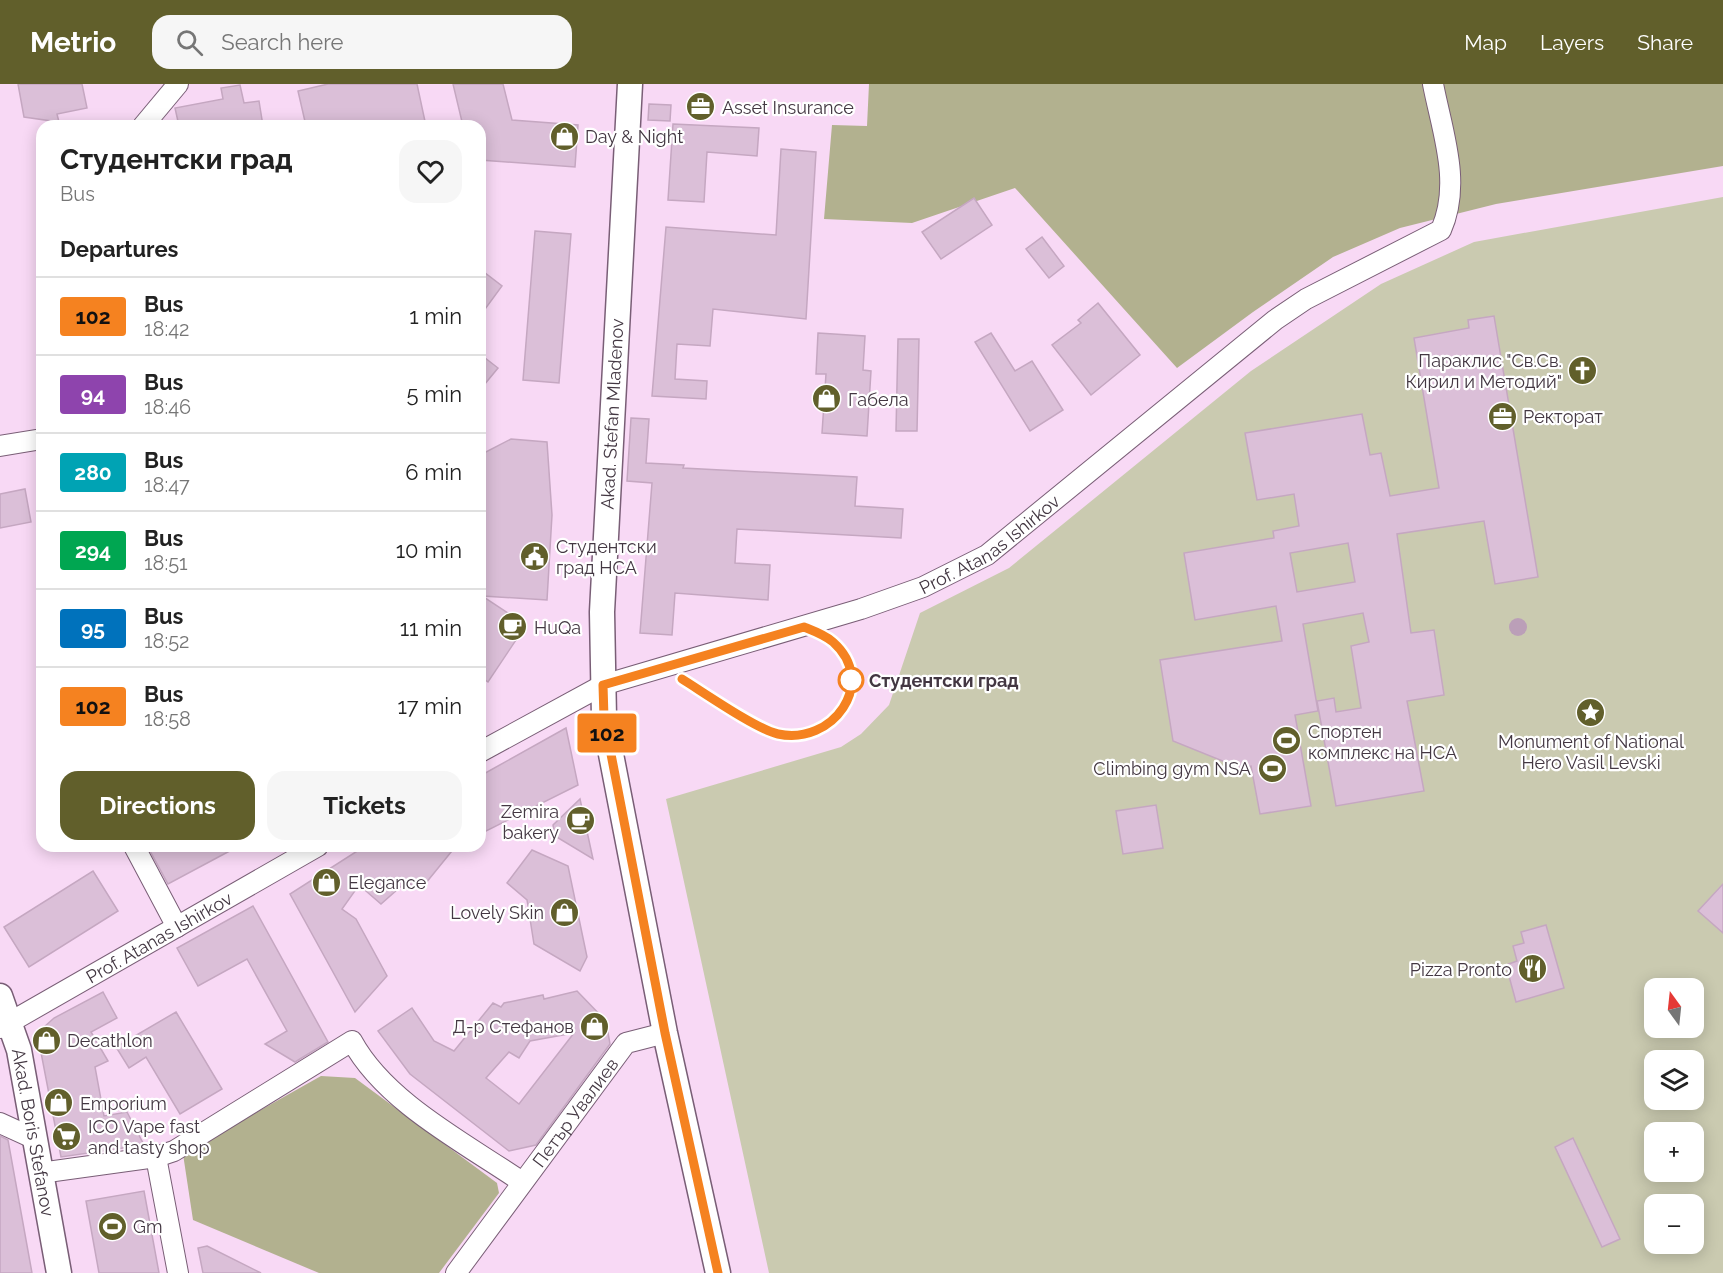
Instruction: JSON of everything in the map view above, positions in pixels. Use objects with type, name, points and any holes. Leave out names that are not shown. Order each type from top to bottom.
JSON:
[{"type":"street","points":[[148,120],[178,84]]},
{"type":"street","name":"Akad. Stefan Mladenov","points":[[630,84],[602,612],[603,685],[607,730],[665,1033],[718,1273]]},
{"type":"street","name":"Prof. Atanas Ishirkov","points":[[486,749],[603,685],[861,609],[923,587],[987,555],[1275,320],[1306,299],[1441,230],[1450,202],[1452,178],[1433,84]]},
{"type":"street","points":[[0,446],[36,440]]},
{"type":"street","points":[[137,852],[177,927]]},
{"type":"street","name":"Prof. Atanas Ishirkov","points":[[6,1024],[308,852]]},
{"type":"street","name":"Akad. Boris Stefanov","points":[[0,996],[6,1024],[19,1050],[59,1273]]},
{"type":"street","points":[[456,1273],[626,1042],[665,1033]]},
{"type":"street","points":[[40,1173],[156,1157],[174,1151],[352,1041],[363,1062],[417,1110],[522,1182]]},
{"type":"street","points":[[0,1124],[34,1139]]},
{"type":"street","points":[[156,1157],[178,1273]]},
{"type":"green space","points":[[869,84],[1723,84],[1723,166],[1496,204],[1400,228],[1333,257],[1177,368],[1015,188],[912,223],[824,219],[832,125],[867,126]]},
{"type":"green space","name":"Спортен комплекс на НСА","points":[[1723,197],[1723,1273],[769,1273],[666,799],[841,747],[861,734],[889,705],[920,613],[1009,568],[1251,371],[1381,284],[1474,242]]},
{"type":"green space","points":[[321,1076],[355,1078],[497,1183],[499,1193],[439,1273],[319,1273],[193,1220],[183,1154]]},
{"type":"shaded area","points":[[1518,618],[1526,623],[1527,627],[1522,635],[1518,636],[1510,631],[1509,627],[1514,619]]},
{"type":"building","points":[[18,84],[82,84],[87,108],[57,114],[58,120],[24,117]]},
{"type":"building","points":[[328,84],[417,84],[425,120],[305,120],[298,91]]},
{"type":"building","points":[[453,84],[503,84],[512,120],[578,125],[575,167],[486,160],[486,120],[462,120]]},
{"type":"building","points":[[240,85],[244,103],[259,101],[262,120],[178,120],[175,108],[223,99],[221,88]]},
{"type":"building","points":[[649,104],[671,105],[670,121],[648,120]]},
{"type":"building","points":[[673,124],[759,128],[757,156],[707,152],[704,202],[668,200]]},
{"type":"building","points":[[781,149],[816,152],[806,319],[713,309],[710,346],[677,344],[675,379],[707,381],[706,399],[652,396],[666,227],[776,235]]},
{"type":"building","points":[[974,198],[992,225],[941,259],[922,232]]},
{"type":"building","points":[[535,231],[571,234],[559,383],[523,380]]},
{"type":"building","points":[[1042,237],[1064,266],[1049,278],[1026,249]]},
{"type":"building","points":[[486,274],[502,286],[486,308]]},
{"type":"building","points":[[1098,303],[1140,355],[1091,395],[1052,345],[1081,323],[1078,320]]},
{"type":"building","points":[[1494,316],[1538,577],[1495,584],[1484,521],[1397,534],[1411,633],[1434,630],[1444,695],[1407,701],[1424,791],[1336,806],[1317,701],[1334,698],[1336,712],[1361,708],[1351,646],[1369,642],[1363,613],[1303,624],[1318,711],[1295,715],[1311,806],[1260,814],[1251,766],[1240,768],[1173,741],[1160,660],[1282,641],[1276,606],[1195,620],[1184,553],[1274,538],[1273,531],[1299,526],[1294,494],[1257,500],[1245,433],[1362,414],[1370,455],[1381,453],[1390,496],[1439,488],[1414,338],[1469,328],[1468,320]],"holes":[[[1348,543],[1355,582],[1297,592],[1290,553]]]},
{"type":"building","points":[[818,333],[865,336],[863,370],[871,371],[867,436],[822,433],[826,374],[816,374]]},
{"type":"building","points":[[991,333],[1015,371],[1032,361],[1063,410],[1030,431],[975,342]]},
{"type":"building","points":[[898,339],[919,339],[917,431],[896,431]]},
{"type":"building","points":[[486,359],[498,368],[486,383]]},
{"type":"building","name":"Параклис \"Св.Св. Кирил и Методий\"","points":[[1590,360],[1597,366],[1593,375],[1573,379],[1570,364]]},
{"type":"building","points":[[631,418],[649,419],[646,463],[684,465],[683,468],[857,477],[855,506],[903,509],[901,538],[737,529],[735,563],[770,565],[768,600],[675,593],[672,635],[640,633],[652,483],[627,481]]},
{"type":"building","points":[[511,439],[547,442],[552,515],[547,600],[486,596],[486,452]]},
{"type":"building","points":[[25,489],[31,522],[0,528],[0,494]]},
{"type":"building","points":[[486,599],[526,625],[488,682],[486,680]]},
{"type":"building","points":[[566,728],[578,785],[486,831],[486,773]]},
{"type":"building","points":[[580,799],[593,859],[555,836],[553,825]]},
{"type":"building","points":[[1156,805],[1163,848],[1123,854],[1116,811]]},
{"type":"building","points":[[532,850],[568,866],[587,957],[580,971],[534,944],[527,900],[507,883]]},
{"type":"building","points":[[151,852],[228,852],[168,884]]},
{"type":"building","points":[[356,852],[451,852],[421,889],[406,882],[381,904],[359,885],[342,909],[356,919],[387,976],[355,1012],[290,894]]},
{"type":"building","points":[[93,871],[118,911],[29,967],[4,927]]},
{"type":"building","points":[[1723,884],[1723,933],[1698,911]]},
{"type":"building","points":[[253,906],[328,1042],[295,1062],[265,1044],[287,1031],[247,959],[198,986],[177,948]]},
{"type":"building","points":[[1546,925],[1564,988],[1516,1002],[1506,965],[1517,961],[1513,946],[1524,943],[1521,932]]},
{"type":"building","points":[[577,991],[606,1021],[610,1044],[536,1145],[509,1151],[410,1074],[378,1031],[412,1008],[434,1041],[454,1051],[493,1003],[501,1007],[504,1003],[543,995],[544,999]],"holes":[[[574,1033],[519,1104],[486,1078],[509,1052],[519,1058],[530,1041]]]},
{"type":"building","points":[[103,992],[117,1018],[91,1032],[108,1061],[95,1067],[104,1116],[127,1112],[144,1145],[61,1157],[39,1042],[42,1029],[54,1018]]},
{"type":"building","points":[[176,1012],[222,1089],[180,1114],[146,1057],[129,1068],[116,1047]]},
{"type":"building","points":[[0,1136],[8,1140],[32,1273],[0,1273]]},
{"type":"building","points":[[1573,1138],[1620,1239],[1602,1247],[1555,1147]]},
{"type":"building","points":[[144,1191],[159,1273],[99,1273],[86,1201]]},
{"type":"building","points":[[207,1246],[261,1273],[203,1273],[198,1248]]},
{"type":"bus line","name":"102","points":[[682,679],[776,734],[806,736],[828,725],[841,713],[848,699],[851,682],[848,666],[833,642],[804,627],[603,685],[604,718],[665,1033],[718,1273]]},
{"type":"place","name":"Asset Insurance","points":[[701,107]]},
{"type":"place","name":"Day & Night","points":[[564,136]]},
{"type":"place","name":"Параклис \"Св.Св. Кирил и Методий\"","points":[[1583,370]]},
{"type":"place","name":"Габела","points":[[827,399]]},
{"type":"place","name":"Ректорат","points":[[1502,416]]},
{"type":"place","name":"Студентски град НСА","points":[[535,556]]},
{"type":"place","name":"HuQa","points":[[513,627]]},
{"type":"place","name":"Студентски град","points":[[851,680]]},
{"type":"place","name":"Monument of National Hero Vasil Levski","points":[[1591,712]]},
{"type":"place","name":"Спортен комплекс на НСА","points":[[1287,741]]},
{"type":"place","name":"Climbing gym NSA","points":[[1272,768]]},
{"type":"place","name":"Zemira bakery","points":[[580,821]]},
{"type":"place","name":"Elegance","points":[[327,882]]},
{"type":"place","name":"Lovely Skin","points":[[565,912]]},
{"type":"place","name":"Pizza Pronto","points":[[1533,969]]},
{"type":"place","name":"Д-р Стефанов","points":[[595,1026]]},
{"type":"place","name":"Decathlon","points":[[46,1040]]},
{"type":"place","name":"Emporium","points":[[59,1103]]},
{"type":"place","name":"ICO Vape fast and tasty shop","points":[[67,1136]]},
{"type":"place","name":"Gm","points":[[112,1226]]}]
